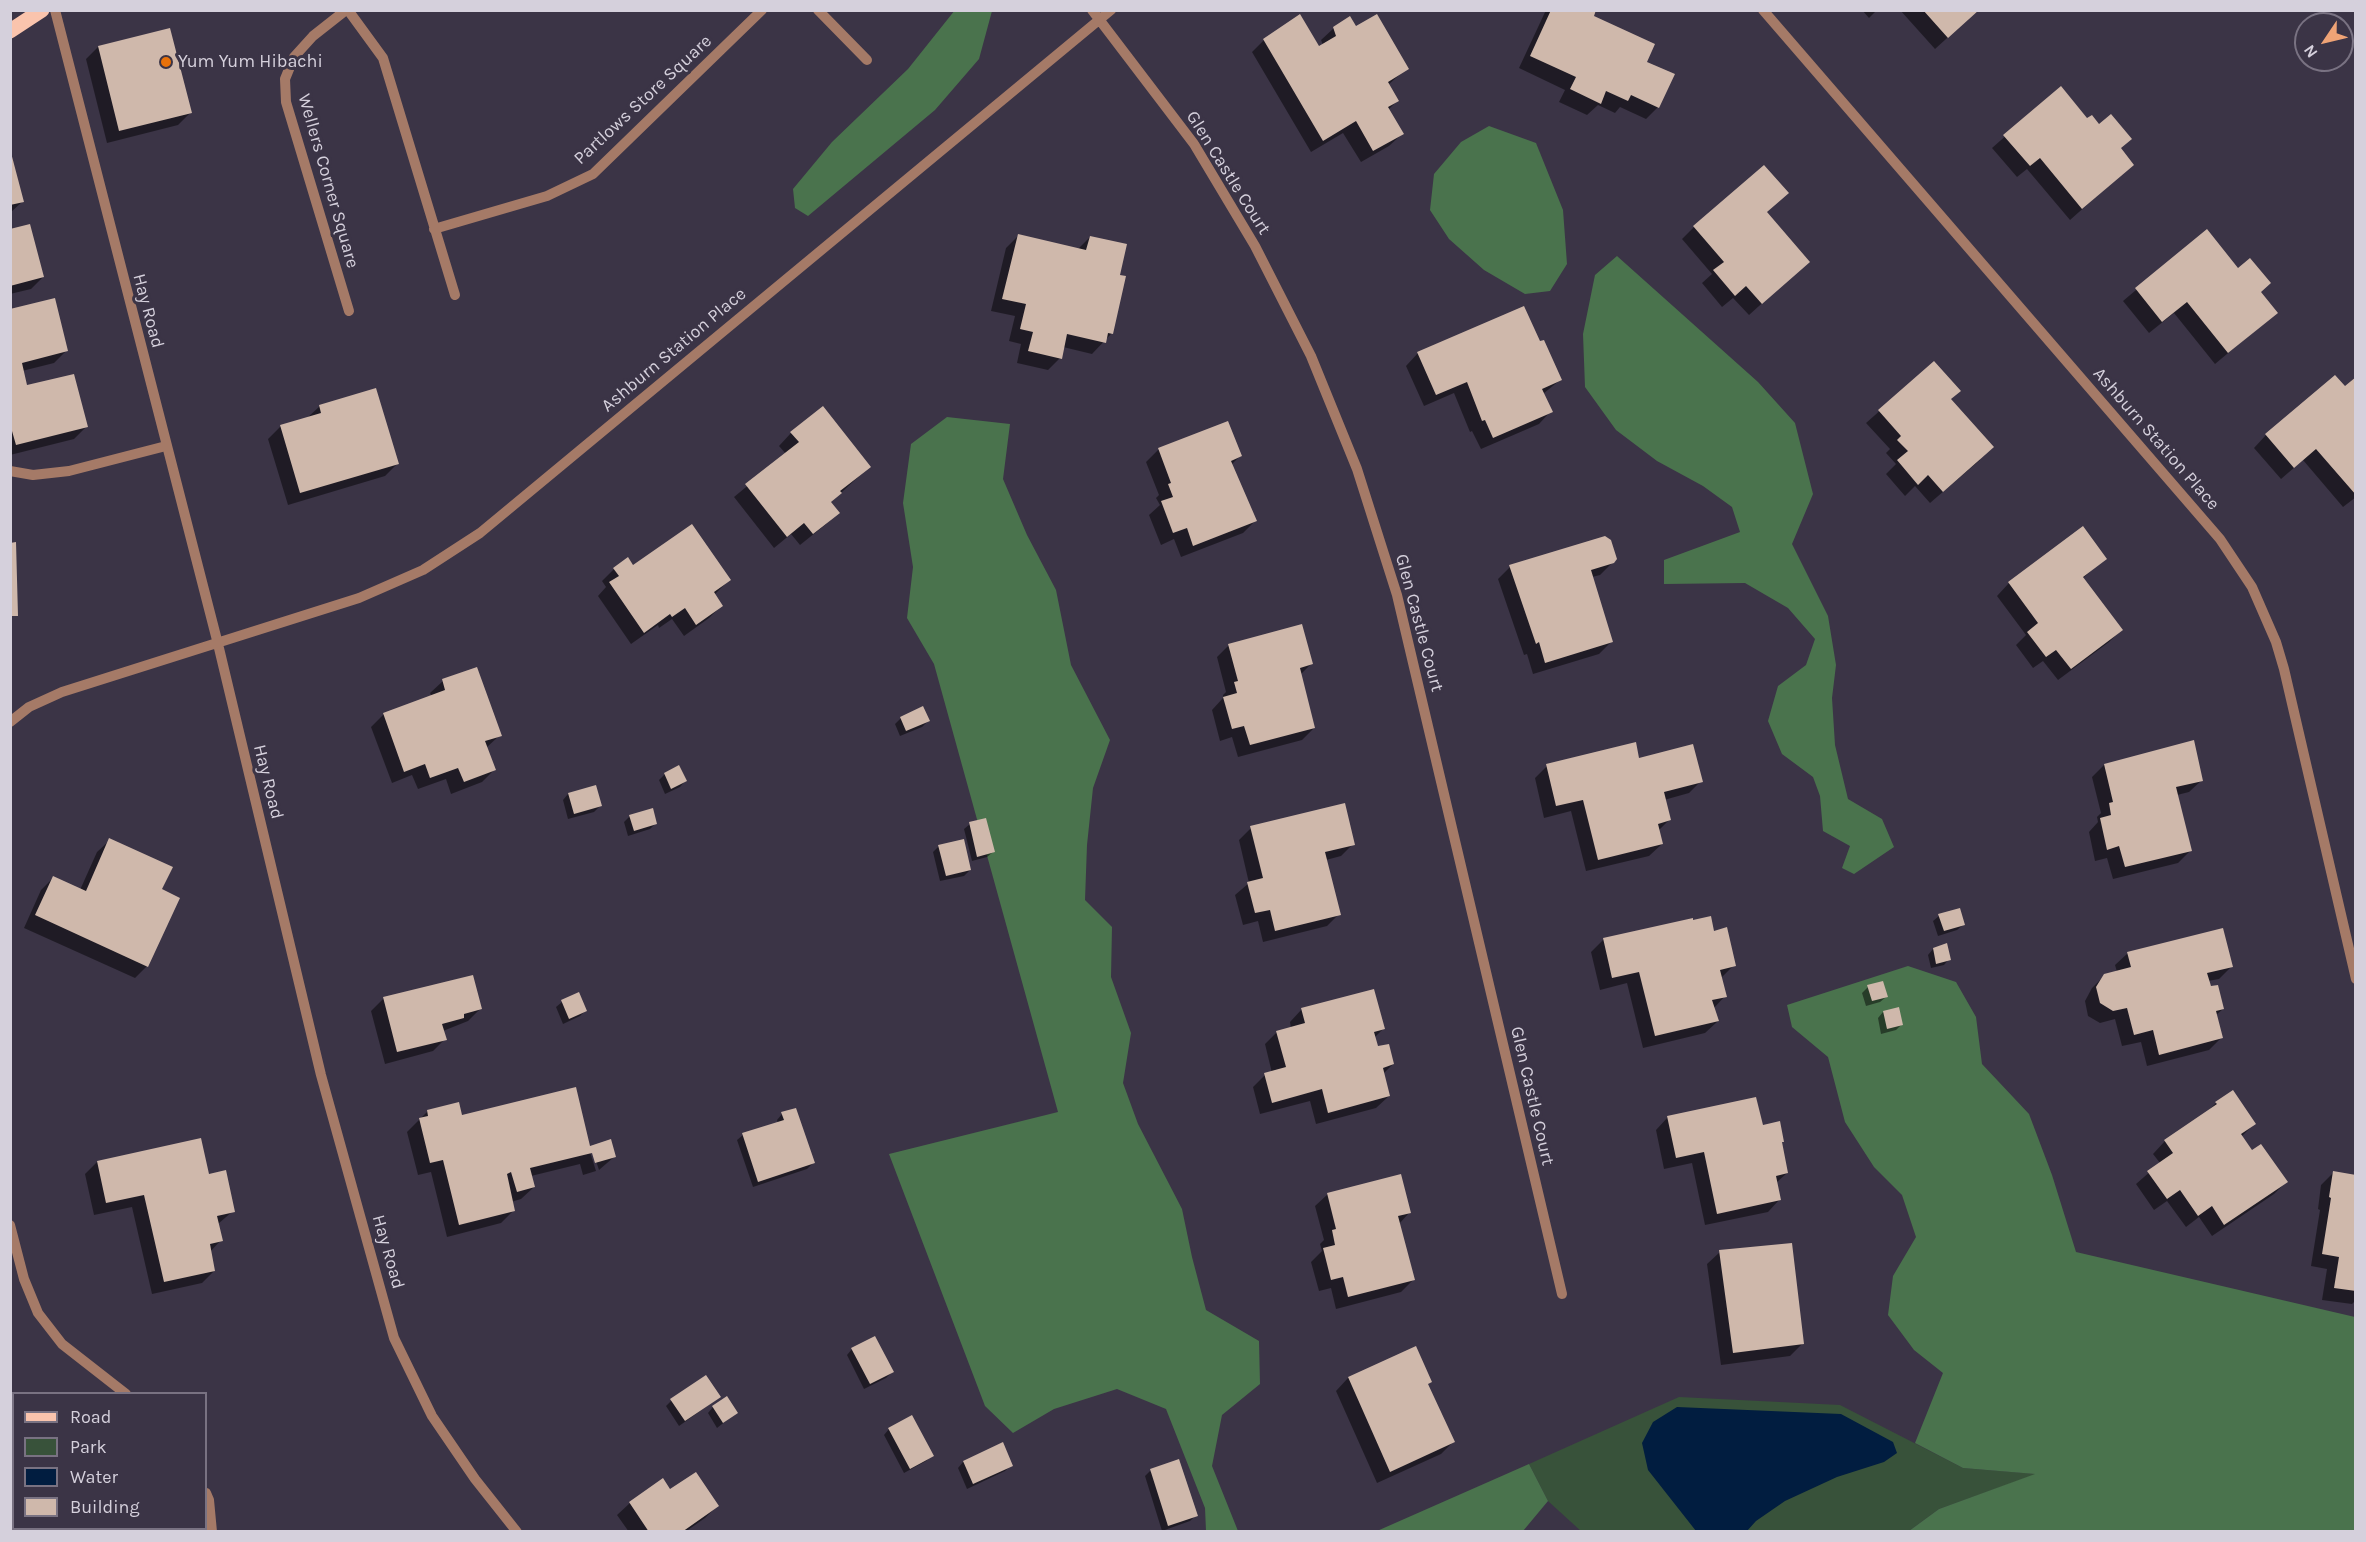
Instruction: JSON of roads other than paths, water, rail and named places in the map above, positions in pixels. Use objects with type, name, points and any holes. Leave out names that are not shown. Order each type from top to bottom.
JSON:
[{"type":"main road","points":[[10,31],[42,10]]},
{"type":"street","name":"Hay Road","points":[[55,10],[218,644],[321,1075],[394,1338],[432,1416],[475,1479],[517,1532]]},
{"type":"street","points":[[347,10],[383,58],[455,295]]},
{"type":"street","name":"Wellers Corner Square","points":[[347,10],[313,36],[294,57],[285,79],[286,102],[349,311]]},
{"type":"street","name":"Partlows Store Square","points":[[434,229],[547,196],[593,174],[762,10]]},
{"type":"street","points":[[818,10],[867,60]]},
{"type":"street","name":"Ashburn Station Place","points":[[10,722],[29,707],[62,692],[359,598],[423,570],[480,533],[1095,15],[1111,10]]},
{"type":"street","name":"Ashburn Station Place","points":[[1763,10],[2220,539],[2252,587],[2276,642],[2284,669],[2355,979]]},
{"type":"street","name":"Glen Castle Court","points":[[1095,15],[1194,144],[1255,246],[1311,356],[1357,469],[1397,596],[1562,1294]]},
{"type":"street","points":[[10,471],[33,475],[69,471],[166,446]]},
{"type":"street","points":[[10,1225],[24,1279],[38,1313],[62,1344],[123,1392]]},
{"type":"street","points":[[207,1496],[212,1532]]},
{"type":"water","points":[[1677,1407],[1841,1414],[1893,1442],[1897,1453],[1884,1462],[1837,1477],[1785,1501],[1756,1521],[1747,1531],[1696,1531],[1648,1470],[1642,1443],[1653,1422]]},
{"type":"place","name":"Yum Yum Hibachi","points":[[166,62]]}]
